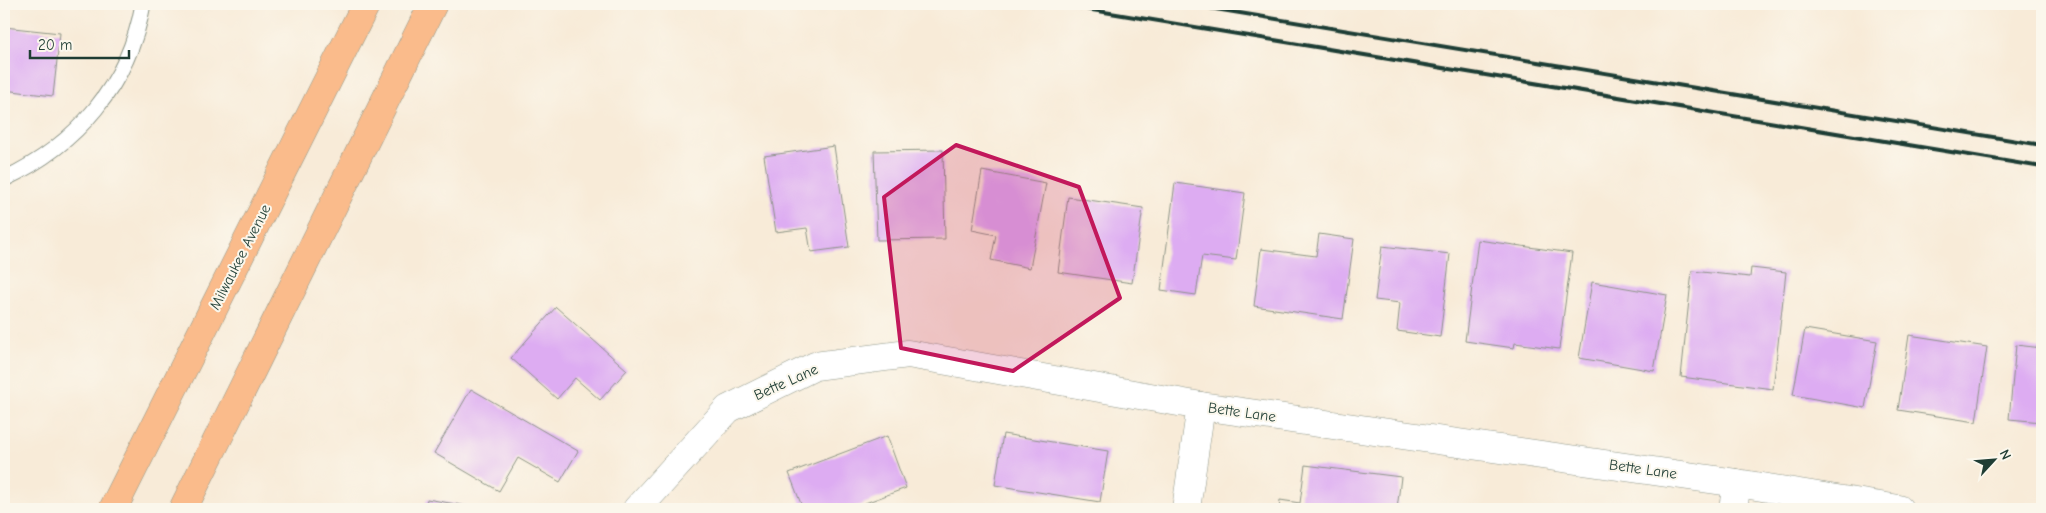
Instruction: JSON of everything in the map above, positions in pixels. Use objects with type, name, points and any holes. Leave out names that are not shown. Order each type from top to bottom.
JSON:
[{"type":"main road","name":"Milwaukee Avenue","points":[[114,509],[366,4]]},
{"type":"main road","points":[[182,509],[432,7]]},
{"type":"street","name":"Bette Lane","points":[[636,509],[728,409],[815,366],[908,354],[1201,406],[1738,482],[1899,509]]},
{"type":"street","points":[[1186,509],[1201,406]]},
{"type":"street","points":[[1733,509],[1738,482]]},
{"type":"lane","points":[[4,179],[64,141],[89,119],[110,91],[122,70],[140,21],[143,4]]},
{"type":"highlighted area","points":[[956,145],[1079,187],[1120,298],[1013,371],[901,348],[884,197]]},
{"type":"building","points":[[4,27],[60,33],[53,96],[4,90]]},
{"type":"building","points":[[834,146],[849,247],[811,252],[807,228],[776,232],[764,156]]},
{"type":"building","points":[[943,150],[945,239],[877,240],[874,151]]},
{"type":"building","points":[[982,171],[1046,183],[1030,268],[991,260],[996,235],[972,230]]},
{"type":"building","points":[[1175,183],[1245,193],[1236,260],[1202,256],[1196,295],[1161,290]]},
{"type":"building","points":[[1068,197],[1143,208],[1132,283],[1058,272]]},
{"type":"building","points":[[1319,234],[1354,239],[1343,319],[1254,306],[1261,249],[1316,256]]},
{"type":"building","points":[[1478,240],[1572,253],[1559,349],[1515,343],[1514,348],[1465,341]]},
{"type":"building","points":[[1382,246],[1450,254],[1440,337],[1397,331],[1400,303],[1375,300]]},
{"type":"building","points":[[1751,268],[1786,272],[1773,389],[1681,377],[1692,271],[1750,277]]},
{"type":"building","points":[[1592,282],[1667,295],[1654,371],[1579,358]]},
{"type":"building","points":[[556,307],[627,370],[600,400],[575,378],[557,399],[511,358]]},
{"type":"building","points":[[1805,329],[1877,341],[1865,408],[1793,395]]},
{"type":"building","points":[[1909,335],[1987,347],[1976,422],[1898,410]]},
{"type":"building","points":[[2016,345],[2042,348],[2042,422],[2009,419]]},
{"type":"building","points":[[471,389],[578,451],[560,482],[518,458],[499,491],[434,453]]},
{"type":"building","points":[[1003,434],[1108,451],[1100,502],[995,485]]},
{"type":"building","points":[[887,436],[906,488],[849,509],[803,509],[789,473]]},
{"type":"building","points":[[1305,465],[1401,477],[1397,509],[1279,509],[1280,500],[1300,503]]},
{"type":"building","points":[[427,499],[478,508],[478,509],[425,509]]},
{"type":"railway","points":[[1056,4],[2042,167]]},
{"type":"railway","points":[[1185,4],[2042,145]]}]
